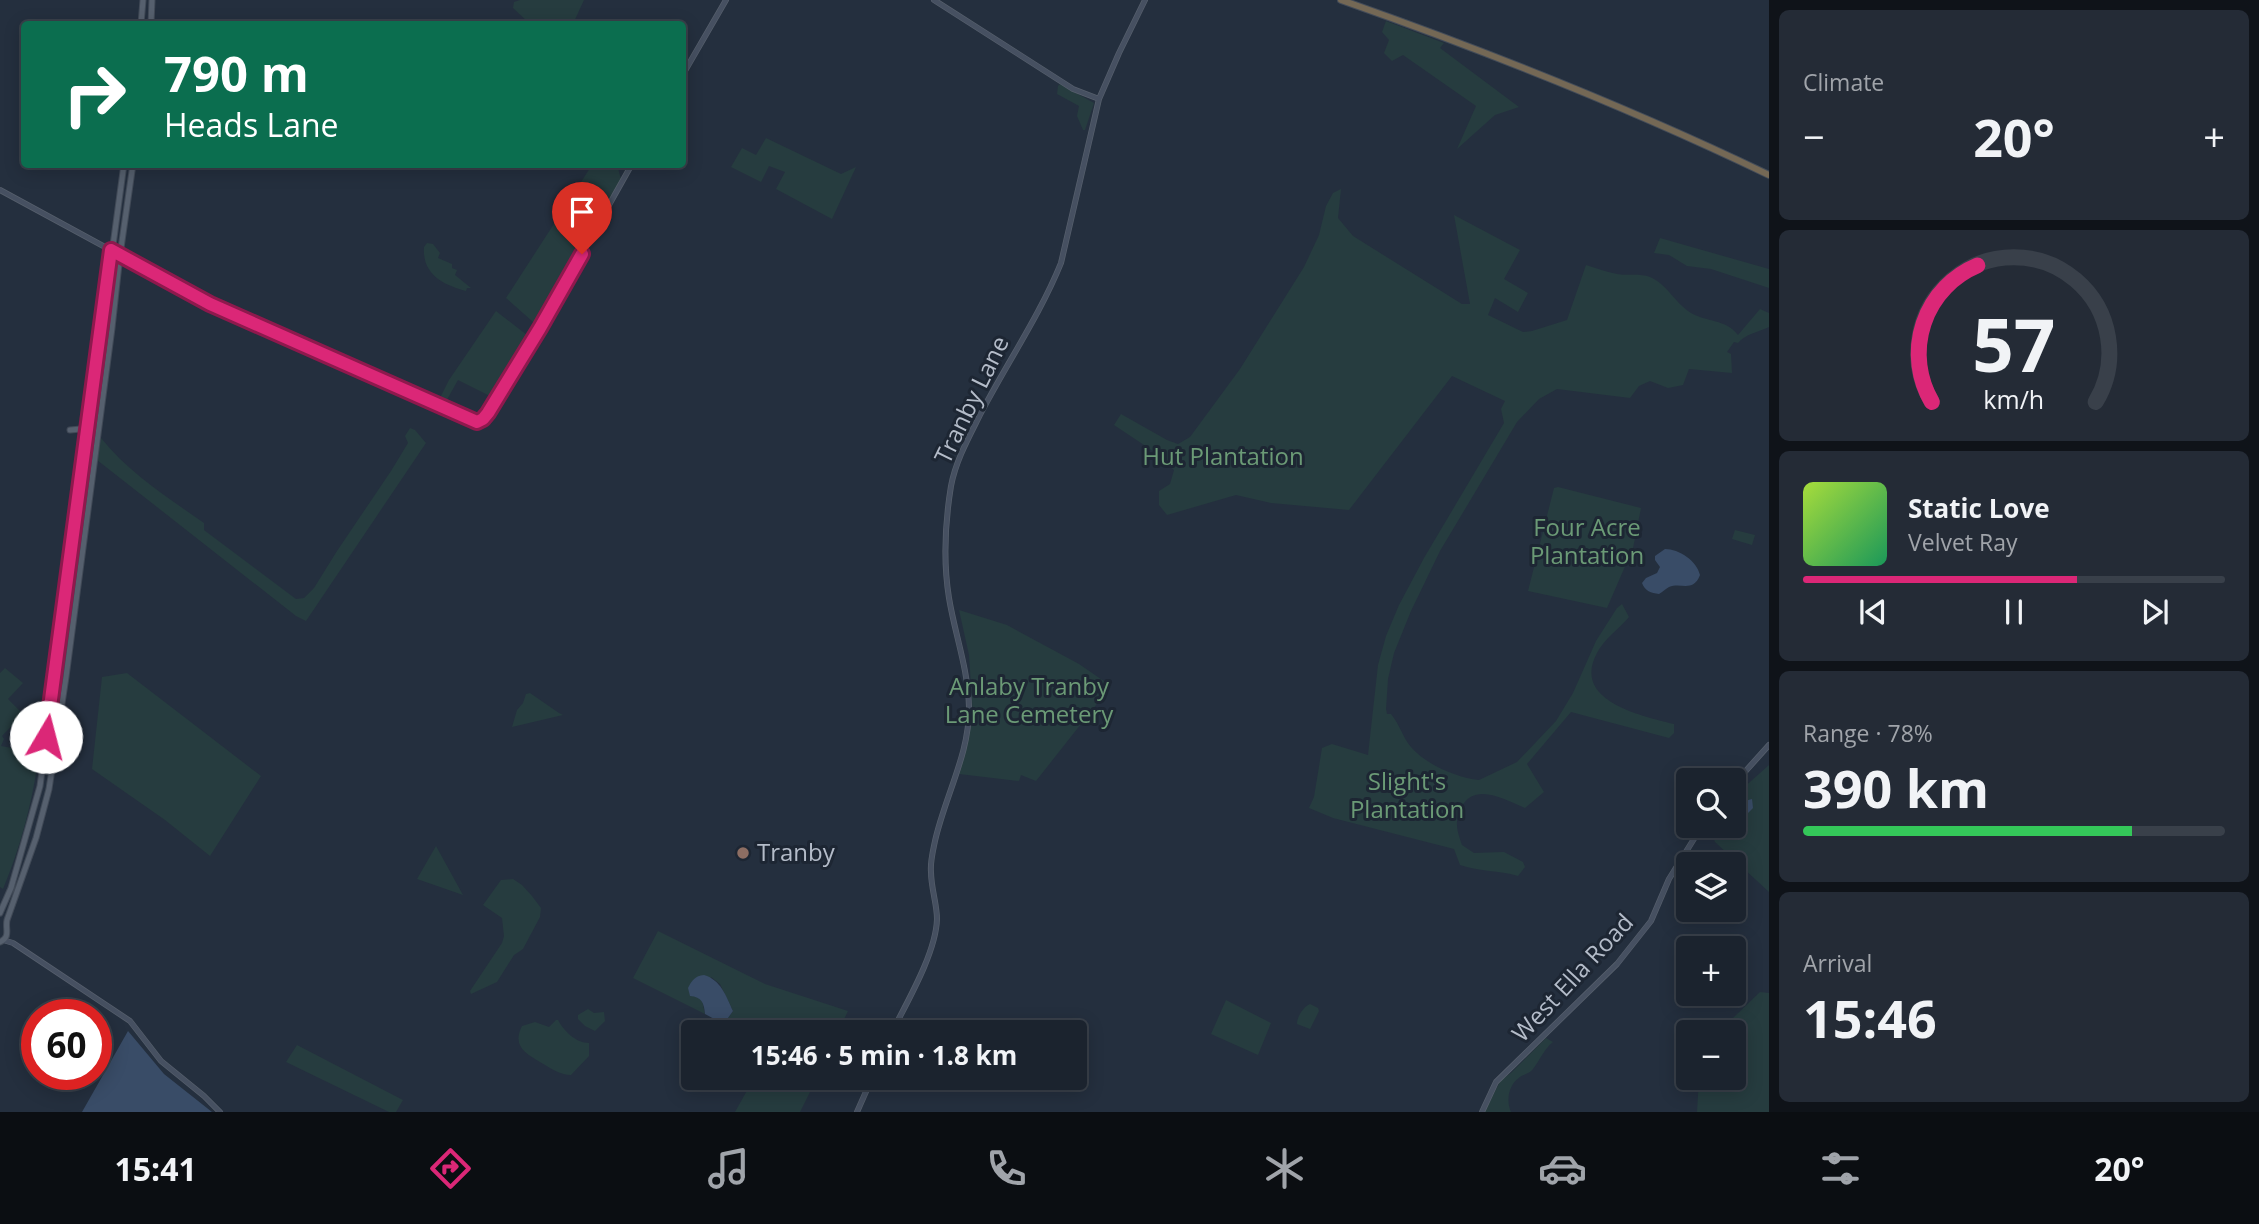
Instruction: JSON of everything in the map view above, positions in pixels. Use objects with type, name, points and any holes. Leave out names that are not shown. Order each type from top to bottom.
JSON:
[{"type":"highway","points":[[1340,0],[1597,98],[1697,140],[1769,175]]},
{"type":"main road","points":[[141,21],[143,0]]},
{"type":"main road","points":[[151,21],[152,0]]},
{"type":"main road","points":[[0,913],[40,786],[123,168]]},
{"type":"main road","points":[[2,941],[8,934],[3,924],[36,838],[48,789],[132,168]]},
{"type":"main road","points":[[70,430],[81,429],[86,439]]},
{"type":"street","points":[[686,69],[726,0]]},
{"type":"street","points":[[934,0],[1073,89],[1099,99]]},
{"type":"street","name":"Tranby Lane","points":[[897,1020],[935,938],[937,918],[931,862],[964,744],[969,711],[967,678],[949,600],[946,573],[945,535],[952,484],[959,458],[999,378],[1051,287],[1061,263],[1099,99],[1145,0]]},
{"type":"street","points":[[0,190],[210,304],[477,422],[488,413],[540,328],[630,168]]},
{"type":"street","points":[[1746,771],[1769,745]]},
{"type":"street","name":"West Ella Road","points":[[1482,1112],[1496,1082],[1634,945],[1651,921],[1669,879],[1695,838]]},
{"type":"street","points":[[8,934],[13,943]]},
{"type":"street","points":[[2,941],[13,943],[130,1021],[161,1061],[220,1112]]},
{"type":"street","points":[[857,1112],[867,1090]]},
{"type":"green space","points":[[584,0],[574,21],[527,21],[513,8],[514,2]]},
{"type":"green space","points":[[1386,21],[1444,43],[1440,48],[1519,107],[1495,115],[1457,149],[1476,106],[1403,55],[1392,61],[1384,53],[1389,40],[1382,32]]},
{"type":"green space","points":[[1060,84],[1094,103],[1085,130],[1077,116],[1079,106],[1057,94]]},
{"type":"green space","points":[[766,138],[841,174],[856,167],[832,219],[776,189],[785,172],[769,166],[761,182],[731,167],[742,148],[756,155]]},
{"type":"green space","points":[[590,168],[618,168],[621,179],[540,323],[533,322],[506,298]]},
{"type":"green space","points":[[1341,189],[1338,218],[1353,236],[1462,304],[1470,304],[1454,215],[1520,250],[1504,279],[1528,293],[1518,312],[1495,298],[1488,315],[1523,332],[1567,320],[1586,265],[1617,274],[1650,277],[1691,313],[1722,323],[1738,335],[1760,309],[1769,313],[1769,327],[1748,335],[1738,343],[1734,342],[1727,352],[1731,354],[1732,373],[1689,369],[1683,385],[1668,388],[1650,381],[1639,386],[1630,398],[1557,389],[1539,399],[1517,422],[1440,551],[1411,611],[1394,653],[1388,679],[1386,709],[1411,747],[1424,759],[1442,769],[1479,780],[1517,762],[1556,721],[1573,693],[1596,641],[1622,604],[1629,617],[1597,653],[1592,670],[1594,683],[1614,704],[1674,724],[1674,733],[1669,738],[1571,712],[1527,764],[1544,792],[1525,808],[1491,795],[1474,795],[1467,800],[1461,808],[1457,822],[1462,845],[1474,853],[1504,852],[1523,862],[1525,867],[1518,876],[1460,865],[1454,849],[1333,818],[1309,808],[1314,797],[1322,748],[1332,744],[1368,755],[1378,665],[1386,636],[1424,558],[1504,423],[1501,409],[1505,401],[1452,376],[1349,510],[1271,503],[1236,495],[1167,515],[1159,505],[1159,491],[1170,484],[1174,470],[1150,449],[1114,425],[1121,414],[1178,444],[1190,437],[1240,369],[1304,267],[1319,235],[1326,206],[1333,193]]},
{"type":"green space","points":[[1660,238],[1769,269],[1769,288],[1711,269],[1687,266],[1669,255],[1654,253]]},
{"type":"green space","points":[[427,243],[433,244],[440,253],[438,258],[452,264],[452,268],[457,270],[455,275],[471,288],[466,291],[458,289],[431,272],[424,257]]},
{"type":"green space","points":[[496,311],[532,339],[496,399],[458,380],[444,405],[438,402],[449,380]]},
{"type":"green space","points":[[410,428],[426,443],[306,621],[296,616],[97,460],[101,438],[137,474],[204,523],[204,530],[296,599],[304,598],[314,588],[408,443],[405,436]]},
{"type":"green space","name":"Four Acre Plantation","points":[[1554,488],[1641,508],[1633,548],[1607,608],[1528,591]]},
{"type":"green space","points":[[1735,530],[1755,535],[1752,545],[1732,539]]},
{"type":"green space","name":"Anlaby Tranby Lane Cemetery","points":[[959,610],[1007,625],[1079,664],[1111,686],[1036,781],[1021,775],[1019,781],[959,774],[973,715],[969,655]]},
{"type":"green space","points":[[5,668],[23,683],[8,699],[23,714],[2,736],[4,739],[1,746],[39,753],[26,822],[3,889],[0,887],[0,673]]},
{"type":"green space","points":[[127,673],[261,776],[210,856],[165,820],[92,769],[102,677]]},
{"type":"green space","points":[[530,693],[563,715],[512,727],[517,710],[526,694]]},
{"type":"green space","points":[[1769,765],[1769,892],[1746,871],[1746,852],[1726,852],[1714,838],[1746,838],[1746,786]]},
{"type":"green space","points":[[436,846],[463,895],[417,879]]},
{"type":"green space","points":[[513,879],[522,885],[541,908],[540,917],[523,949],[514,955],[497,982],[471,994],[470,991],[504,936],[502,918],[483,905],[501,880]]},
{"type":"green space","points":[[658,931],[765,984],[848,1011],[844,1020],[721,1020],[728,1018],[733,1011],[720,984],[711,977],[698,996],[702,1000],[705,1014],[633,978]]},
{"type":"green space","points":[[1760,992],[1769,993],[1769,1112],[1697,1112],[1698,1090],[1746,1090],[1746,1020],[1720,1020],[1733,1018]]},
{"type":"green space","points":[[1226,1000],[1271,1023],[1258,1055],[1211,1034]]},
{"type":"green space","points":[[1310,1004],[1319,1011],[1310,1029],[1297,1024],[1301,1012]]},
{"type":"green space","points":[[588,1009],[594,1013],[604,1012],[605,1021],[595,1031],[578,1019],[578,1015]]},
{"type":"green space","points":[[556,1020],[575,1039],[589,1043],[589,1056],[571,1075],[548,1067],[525,1052],[519,1044],[522,1026],[535,1022],[549,1027]]},
{"type":"green space","points":[[1546,1038],[1553,1042],[1533,1069],[1516,1080],[1511,1089],[1508,1098],[1511,1112],[1484,1112],[1501,1080]]},
{"type":"green space","points":[[297,1045],[403,1100],[396,1112],[389,1112],[286,1062]]},
{"type":"green space","points":[[747,1090],[811,1090],[800,1112],[735,1112]]},
{"type":"water","points":[[1665,549],[1687,557],[1700,575],[1694,584],[1673,586],[1659,594],[1653,593],[1642,583],[1657,573],[1660,567],[1655,556]]},
{"type":"water","points":[[1752,799],[1753,808],[1746,815],[1746,801]]},
{"type":"water","points":[[696,977],[710,977],[719,985],[733,1011],[728,1018],[716,1020],[705,1014],[702,1001],[690,996],[688,988]]},
{"type":"water","points":[[128,1031],[164,1074],[212,1112],[82,1112],[94,1090],[112,1090],[112,1059]]},
{"type":"place","name":"Tranby","points":[[743,853]]},
{"type":"route","points":[[46,737],[111,250],[210,304],[477,422],[488,413],[582,254]]},
{"type":"park label","name":"Hut Plantation","points":[[1223,457]]},
{"type":"park label","name":"Slight's Plantation","points":[[1407,796]]}]
